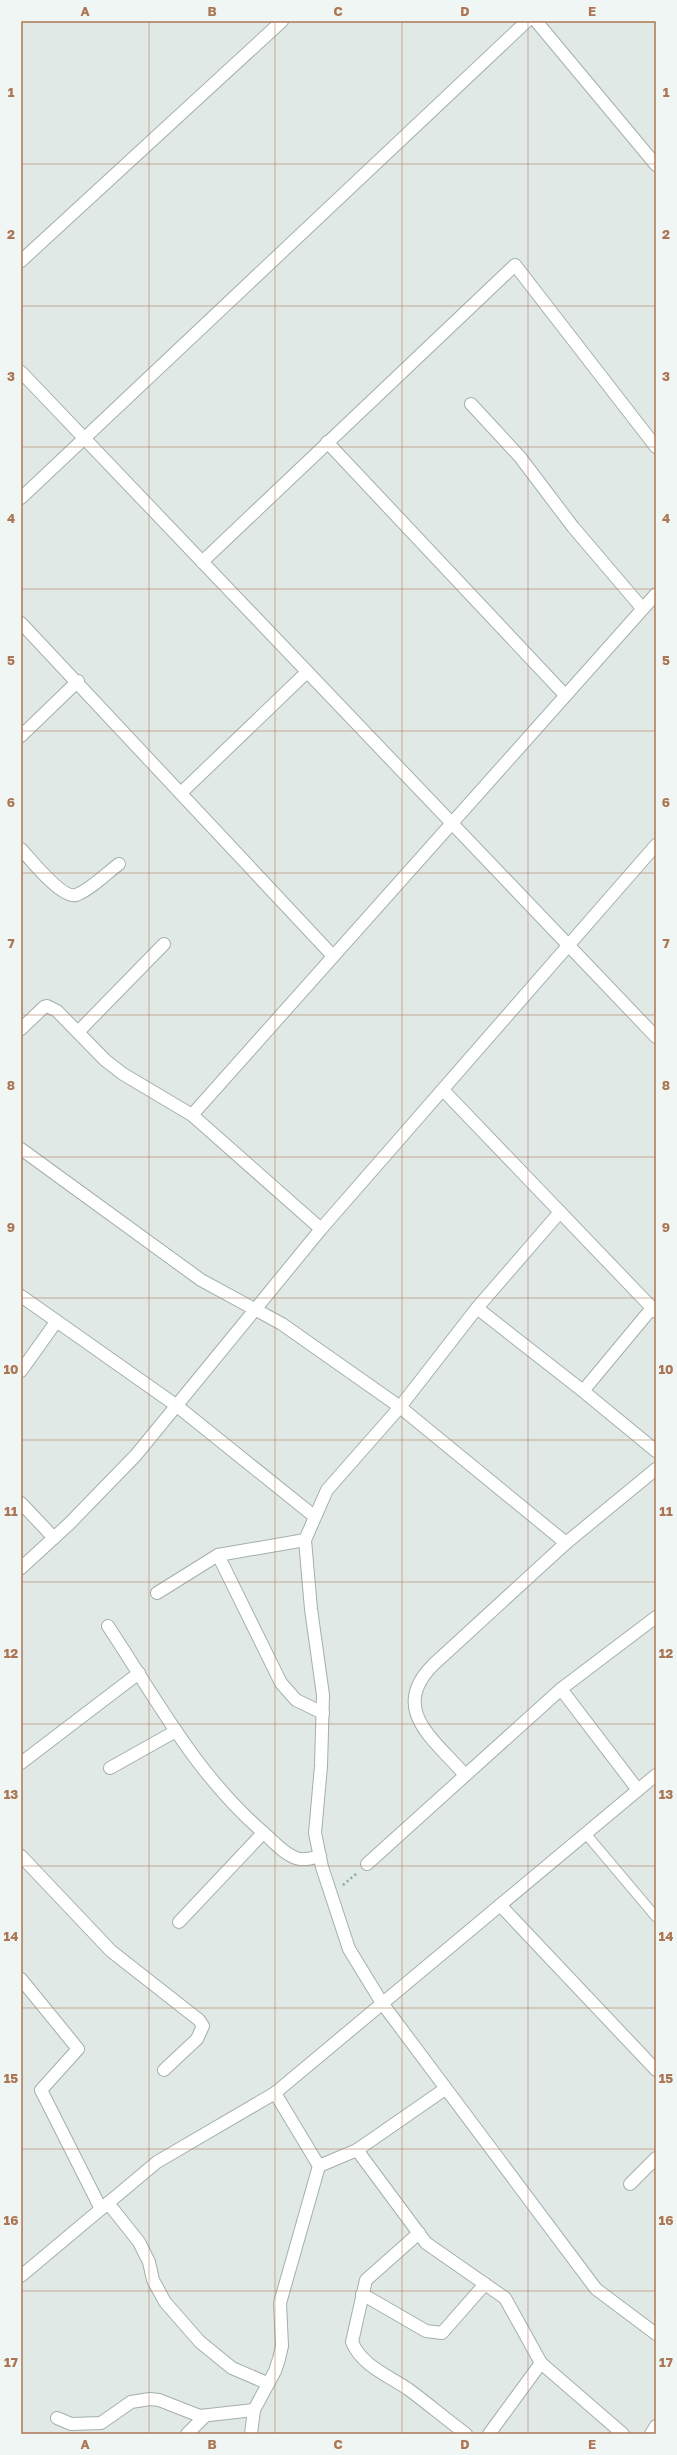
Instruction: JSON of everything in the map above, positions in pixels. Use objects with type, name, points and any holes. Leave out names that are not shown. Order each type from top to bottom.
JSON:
[{"type":"street","points":[[21,261],[282,21]]},
{"type":"street","points":[[21,498],[528,21]]},
{"type":"street","points":[[536,21],[656,165]]},
{"type":"street","points":[[202,562],[515,265],[656,447]]},
{"type":"street","points":[[21,372],[656,1037]]},
{"type":"street","points":[[471,404],[520,457],[573,527],[642,608]]},
{"type":"street","points":[[327,442],[565,695]]},
{"type":"street","points":[[192,1114],[656,594]]},
{"type":"street","points":[[21,623],[78,682],[333,956]]},
{"type":"street","points":[[181,793],[307,672]]},
{"type":"street","points":[[21,736],[78,682]]},
{"type":"street","points":[[21,1568],[54,1538],[136,1455],[321,1230],[656,845]]},
{"type":"street","points":[[21,849],[61,890],[70,895],[79,894],[119,864]]},
{"type":"street","points":[[78,1032],[164,944]]},
{"type":"street","points":[[21,1029],[47,1006],[57,1011],[105,1060],[123,1074],[192,1114],[321,1230]]},
{"type":"street","points":[[443,1090],[654,1310],[583,1391]]},
{"type":"street","points":[[21,1149],[202,1280],[282,1324],[400,1407],[566,1543]]},
{"type":"street","points":[[560,1212],[477,1308],[400,1407],[327,1490],[314,1516],[305,1540],[311,1609],[323,1695],[321,1766],[315,1833],[331,1896],[349,1949],[382,2003],[596,2289],[656,2334]]},
{"type":"street","points":[[21,1296],[177,1406],[314,1516]]},
{"type":"street","points":[[477,1308],[583,1391],[656,1451]]},
{"type":"street","points":[[21,1371],[56,1322]]},
{"type":"street","points":[[465,1775],[419,1722],[414,1708],[416,1690],[426,1672],[566,1543],[656,1469]]},
{"type":"street","points":[[21,1503],[54,1538]]},
{"type":"street","points":[[157,1593],[218,1555],[305,1540]]},
{"type":"street","points":[[218,1555],[281,1683],[296,1700],[323,1713]]},
{"type":"street","points":[[367,1864],[561,1689],[656,1617]]},
{"type":"street","points":[[108,1626],[208,1778],[234,1807],[263,1833],[296,1859],[307,1859],[320,1856]]},
{"type":"street","points":[[21,1763],[139,1673]]},
{"type":"street","points":[[561,1689],[638,1790]]},
{"type":"street","points":[[110,1768],[176,1731]]},
{"type":"street","points":[[21,2276],[158,2162],[275,2093],[656,1775]]},
{"type":"street","points":[[179,1922],[263,1833]]},
{"type":"street","points":[[21,1856],[111,1951],[200,2020],[202,2026],[198,2039],[164,2070]]},
{"type":"street","points":[[500,1905],[655,2066]]},
{"type":"street","points":[[21,1979],[78,2050],[41,2090],[105,2206],[139,2242],[158,2291],[200,2342],[232,2368],[267,2383]]},
{"type":"street","points":[[319,2166],[357,2150],[446,2089]]},
{"type":"street","points":[[251,2434],[254,2410],[267,2383],[275,2371],[282,2346],[280,2303],[319,2166],[275,2093]]},
{"type":"street","points":[[357,2150],[426,2243],[505,2298],[541,2363],[623,2434]]},
{"type":"street","points":[[630,2184],[656,2158]]},
{"type":"street","points":[[419,2233],[374,2271],[366,2280],[352,2342],[355,2350],[368,2362],[408,2389],[466,2434]]},
{"type":"street","points":[[362,2294],[426,2331],[442,2333],[485,2284]]},
{"type":"street","points":[[489,2434],[541,2363]]},
{"type":"street","points":[[57,2418],[71,2424],[101,2422],[131,2402],[150,2399],[159,2400],[194,2414],[205,2416],[254,2410]]},
{"type":"street","points":[[187,2434],[205,2416]]},
{"type":"street","points":[[651,2434],[656,2426]]},
{"type":"lane","points":[[586,1834],[656,1917]]},
{"type":"path","points":[[331,1896],[367,1864]]}]
